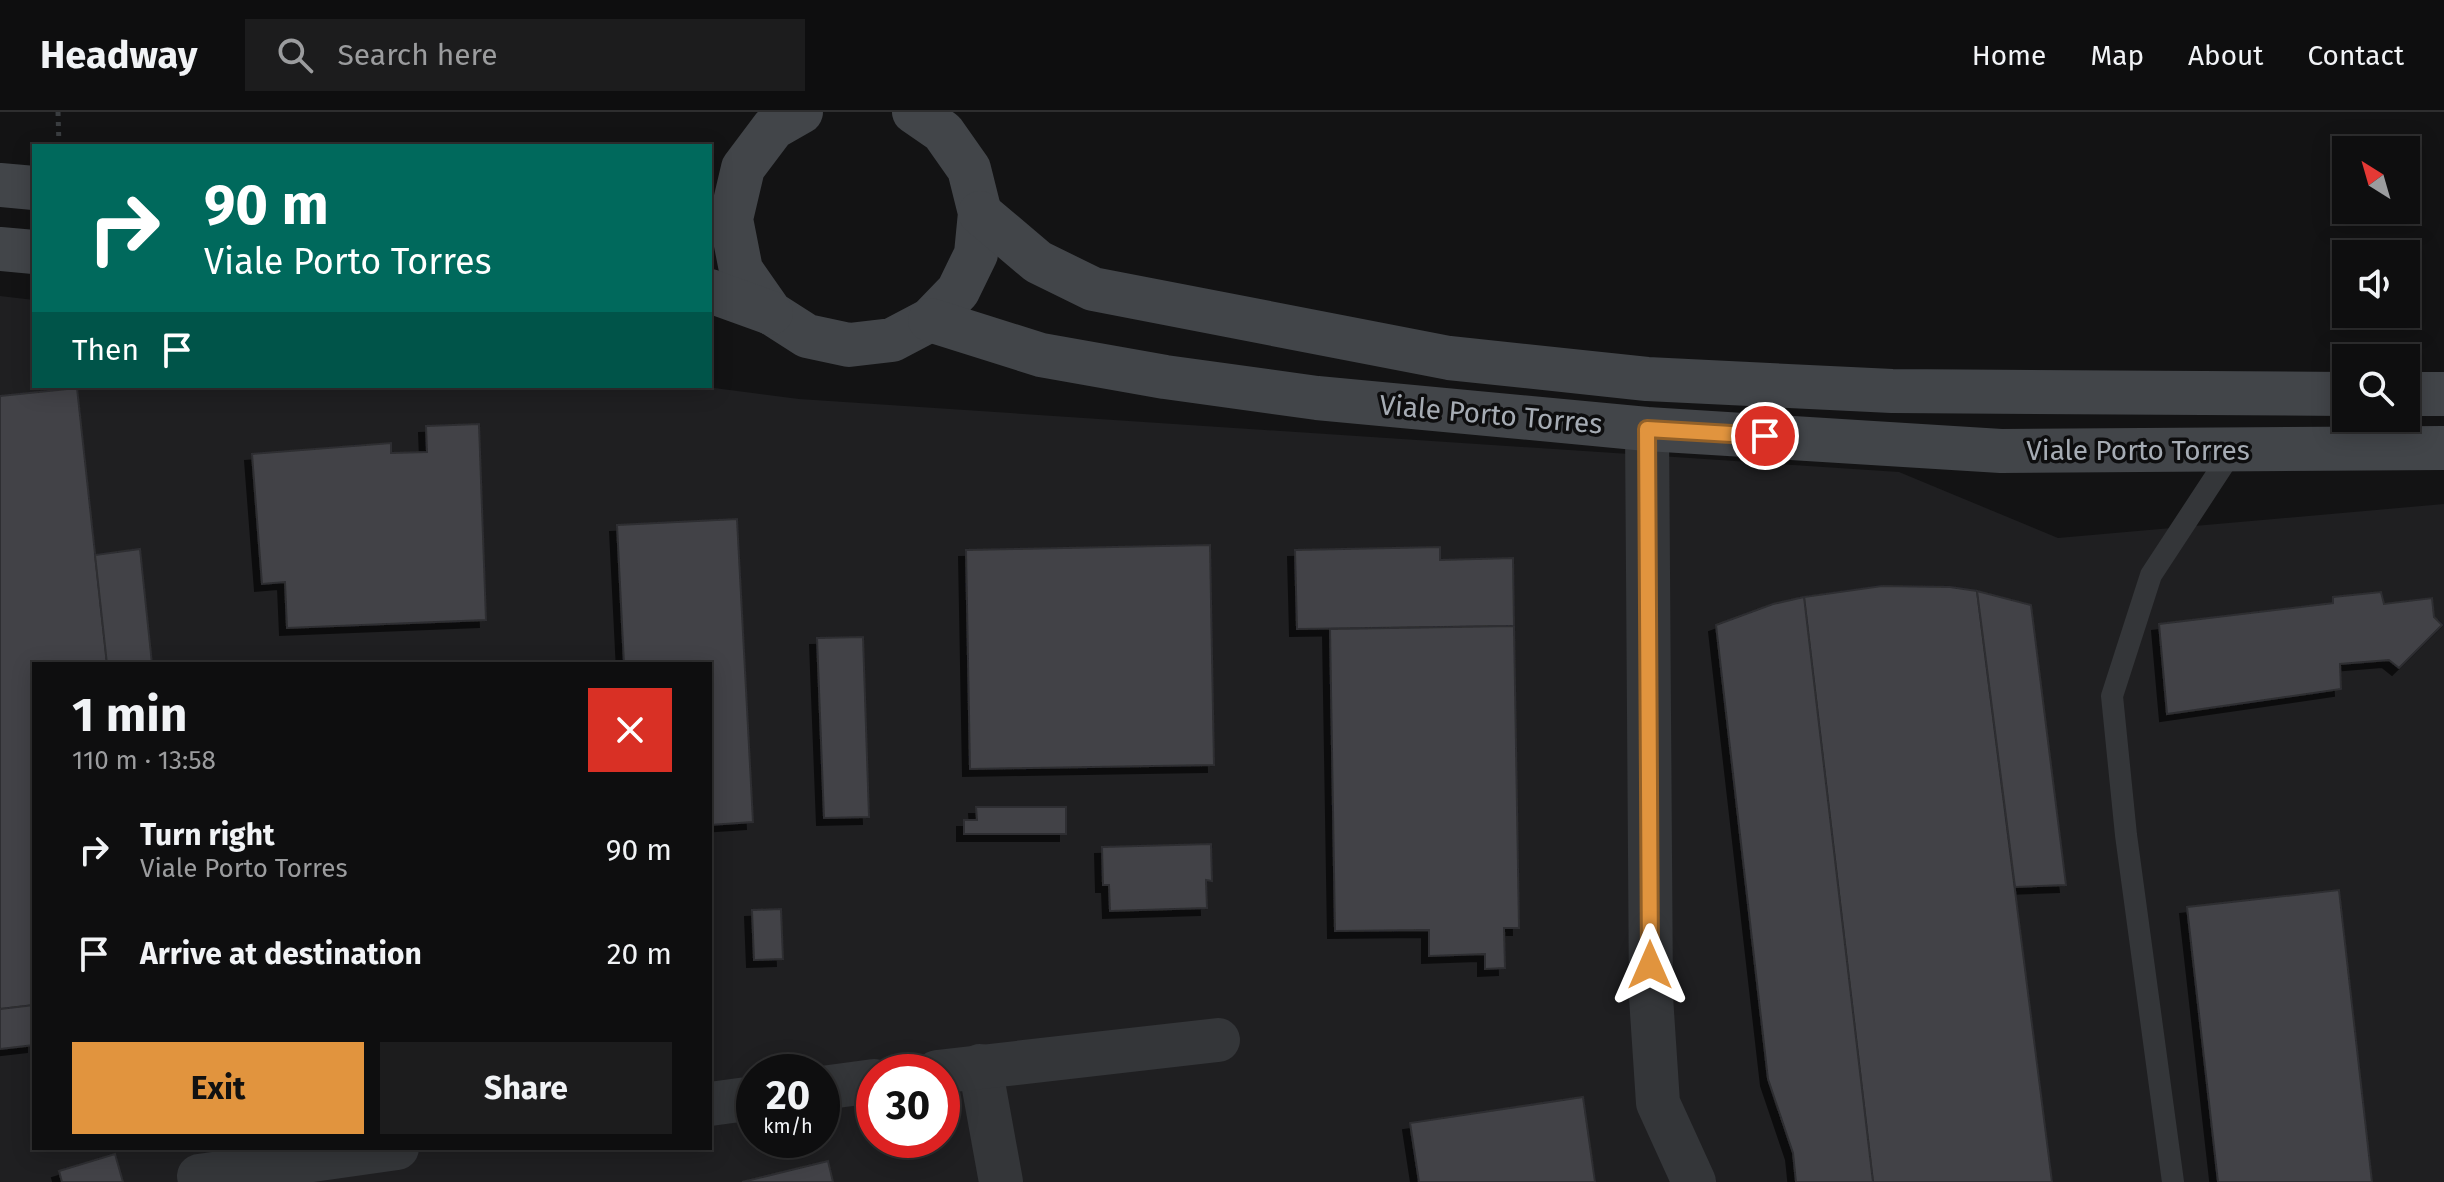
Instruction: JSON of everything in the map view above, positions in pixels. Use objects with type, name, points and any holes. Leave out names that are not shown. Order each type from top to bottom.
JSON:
[{"type":"main road","points":[[771,313],[741,270],[726,177],[773,128],[801,112]]},
{"type":"main road","points":[[712,292],[771,313],[807,336],[849,345],[892,340],[930,320],[958,291],[976,254],[980,213],[969,169],[932,119]]},
{"type":"main road","points":[[0,185],[32,188]]},
{"type":"main road","name":"Viale Porto Torres","points":[[980,213],[1038,262],[1093,289],[1449,358],[1647,379],[1892,391],[2332,394]]},
{"type":"main road","points":[[0,249],[32,252]]},
{"type":"main road","name":"Viale Porto Torres","points":[[930,320],[1041,355],[1165,377],[1317,398],[1647,429],[2001,451],[2444,448]]},
{"type":"main road","points":[[2420,394],[2444,394]]},
{"type":"street","points":[[1647,429],[1651,997],[1658,1103],[1694,1182]]},
{"type":"street","points":[[960,1069],[1218,1040]]},
{"type":"street","points":[[980,1066],[1001,1182]]},
{"type":"street","points":[[712,1104],[736,1100]]},
{"type":"street","points":[[200,1179],[384,1150]]},
{"type":"lane","points":[[2173,1182],[2126,835],[2112,696],[2151,575],[2233,450]]},
{"type":"path","points":[[58,112],[59,144]]},
{"type":"shaded area","points":[[0,296],[32,300],[32,388],[712,388],[799,399],[1899,472],[2058,538],[2444,504],[2444,1182],[0,1182]]},
{"type":"building","points":[[77,388],[107,662],[32,662],[32,1005],[0,1009],[0,396]]},
{"type":"building","points":[[479,424],[486,620],[287,628],[285,582],[262,584],[252,454],[391,443],[391,453],[427,452],[426,426]]},
{"type":"building","points":[[737,519],[753,822],[712,825],[712,662],[624,662],[617,525]]},
{"type":"building","points":[[1210,545],[1214,765],[970,769],[966,550]]},
{"type":"building","points":[[1440,547],[1440,560],[1513,558],[1514,626],[1297,629],[1295,550]]},
{"type":"building","points":[[140,549],[152,662],[107,662],[95,555]]},
{"type":"building","points":[[1882,586],[1950,587],[1977,591],[2052,1182],[1873,1182],[1804,597]]},
{"type":"building","points":[[1977,591],[2031,605],[2066,885],[2015,887]]},
{"type":"building","points":[[2381,592],[2384,604],[2432,598],[2434,617],[2442,625],[2399,668],[2389,660],[2340,664],[2341,689],[2167,714],[2159,624],[2333,603],[2333,597]]},
{"type":"building","points":[[1804,597],[1873,1182],[1796,1182],[1793,1153],[1768,1079],[1716,625],[1773,604]]},
{"type":"building","points":[[1514,626],[1519,928],[1504,928],[1505,968],[1485,969],[1485,954],[1429,956],[1429,930],[1335,931],[1330,629]]},
{"type":"building","points":[[863,637],[869,817],[824,818],[817,638]]},
{"type":"building","points":[[976,807],[1066,807],[1066,834],[964,834],[964,820],[977,820]]},
{"type":"building","points":[[1211,844],[1212,881],[1206,880],[1207,908],[1110,911],[1109,885],[1103,885],[1102,847]]},
{"type":"building","points":[[2339,890],[2372,1182],[2218,1182],[2187,907]]},
{"type":"building","points":[[781,909],[783,959],[754,960],[752,910]]},
{"type":"building","points":[[32,1005],[32,1045],[0,1049],[0,1009]]},
{"type":"building","points":[[1583,1097],[1595,1182],[1419,1182],[1410,1123]]},
{"type":"building","points":[[115,1154],[123,1182],[62,1182],[59,1171]]},
{"type":"building","points":[[828,1161],[833,1182],[742,1182]]},
{"type":"route","points":[[1650,965],[1647,429],[1765,436]]}]
